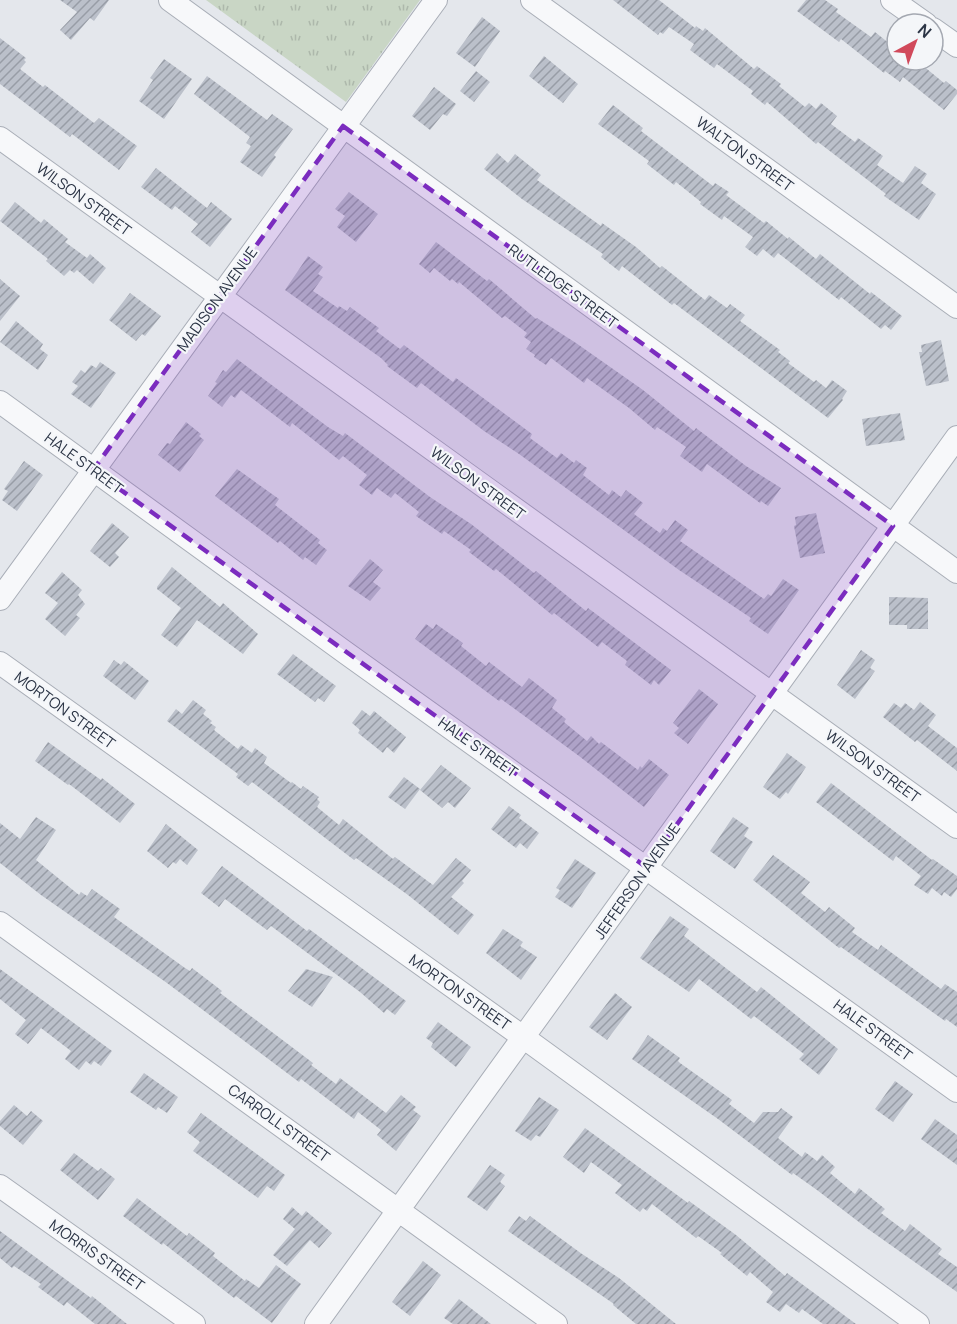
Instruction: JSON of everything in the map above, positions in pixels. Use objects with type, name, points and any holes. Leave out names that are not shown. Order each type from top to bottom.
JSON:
[{"type":"street","name":"RUTLEDGE STREET","points":[[170,0],[957,572]]},
{"type":"street","name":"MADISON AVENUE","points":[[0,599],[436,0]]},
{"type":"street","name":"WALTON STREET","points":[[532,0],[957,307]]},
{"type":"street","points":[[892,0],[909,12]]},
{"type":"street","name":"WILSON STREET","points":[[0,138],[957,827]]},
{"type":"street","name":"HALE STREET","points":[[0,402],[957,1091]]},
{"type":"street","name":"JEFFERSON AVENUE","points":[[316,1324],[957,437]]},
{"type":"street","name":"MORTON STREET","points":[[0,663],[523,1037],[918,1324]]},
{"type":"street","name":"CARROLL STREET","points":[[0,923],[556,1324]]},
{"type":"street","name":"MORRIS STREET","points":[[0,1186],[194,1324]]},
{"type":"highlighted area","points":[[343,126],[893,526],[646,867],[93,470]]},
{"type":"green space","points":[[206,0],[420,0],[346,102]]},
{"type":"building","points":[[60,0],[109,0],[94,21],[90,18],[71,40],[60,30],[77,12]]},
{"type":"building","points":[[613,0],[659,0],[695,28],[696,26],[703,31],[705,28],[754,69],[757,66],[781,84],[779,86],[805,107],[809,103],[816,109],[821,103],[837,116],[831,124],[855,142],[858,138],[883,156],[877,165],[903,183],[915,166],[927,174],[921,183],[936,194],[919,220],[884,196],[886,194],[818,142],[816,144],[767,102],[765,105],[751,94],[753,91],[717,64],[714,68],[690,50],[694,44],[669,27],[663,34],[660,32],[658,35]]},
{"type":"building","points":[[806,0],[825,0],[838,9],[836,12],[871,37],[875,32],[885,40],[884,73],[841,39],[839,42],[797,11]]},
{"type":"building","points":[[482,17],[500,31],[475,67],[456,53]]},
{"type":"building","points":[[0,38],[26,58],[24,60],[26,62],[20,69],[43,87],[45,85],[94,123],[99,118],[137,146],[119,170],[72,134],[70,137],[0,84]]},
{"type":"building","points":[[544,56],[578,84],[563,103],[529,76]]},
{"type":"building","points":[[164,59],[192,79],[164,119],[139,101],[153,80],[150,78]]},
{"type":"building","points":[[476,71],[490,82],[474,102],[460,91]]},
{"type":"building","points":[[886,72],[931,72],[957,90],[957,94],[944,110],[903,77],[900,82]]},
{"type":"building","points":[[207,76],[267,120],[272,114],[293,129],[274,155],[276,157],[262,177],[240,162],[251,146],[246,143],[250,137],[194,94]]},
{"type":"building","points":[[434,87],[456,104],[447,116],[443,114],[430,130],[412,116]]},
{"type":"building","points":[[613,105],[643,128],[641,131],[713,186],[715,183],[729,192],[726,195],[764,223],[766,221],[788,239],[789,237],[816,259],[820,254],[902,316],[891,330],[885,325],[881,329],[841,297],[839,300],[778,253],[774,258],[763,249],[757,256],[745,247],[753,237],[724,216],[722,220],[700,204],[701,202],[676,182],[674,185],[647,164],[649,161],[598,124]]},
{"type":"building","points":[[497,153],[508,163],[515,154],[541,175],[537,180],[601,226],[602,223],[636,247],[660,268],[662,266],[705,300],[709,295],[727,308],[730,304],[745,315],[740,321],[780,350],[778,352],[790,361],[788,363],[826,388],[832,380],[847,391],[843,400],[828,418],[622,266],[619,271],[601,257],[603,254],[522,199],[484,169]]},
{"type":"building","points":[[156,168],[207,208],[211,202],[232,219],[210,247],[191,232],[198,224],[175,206],[172,210],[141,187]]},
{"type":"building","points":[[349,192],[378,214],[356,242],[337,227],[345,216],[335,209]]},
{"type":"building","points":[[15,202],[41,223],[44,219],[68,239],[65,242],[87,258],[90,254],[106,268],[93,284],[77,270],[74,273],[70,270],[64,276],[46,261],[48,259],[0,221]]},
{"type":"building","points":[[436,242],[487,281],[489,279],[536,319],[576,343],[643,390],[694,431],[696,428],[746,466],[781,488],[768,506],[761,501],[760,503],[707,464],[702,472],[680,456],[686,447],[657,427],[655,430],[587,378],[584,383],[551,358],[546,365],[534,357],[535,355],[526,349],[531,342],[524,337],[527,333],[505,316],[502,318],[459,282],[458,284],[452,279],[450,281],[434,268],[430,273],[419,264]]},
{"type":"building","points":[[308,256],[323,267],[318,274],[323,277],[313,291],[338,308],[339,306],[347,311],[350,307],[379,328],[376,331],[400,349],[404,345],[453,382],[456,378],[532,434],[530,438],[557,458],[561,453],[574,463],[576,460],[587,468],[583,475],[609,495],[612,490],[621,497],[626,490],[643,503],[634,514],[660,533],[663,528],[667,531],[675,520],[688,530],[680,541],[764,599],[768,594],[771,596],[783,579],[799,590],[768,634],[749,621],[751,618],[679,570],[484,431],[421,383],[417,388],[387,366],[381,358],[285,290]]},
{"type":"building","points":[[0,279],[20,296],[0,321]]},
{"type":"building","points":[[130,293],[161,316],[145,336],[142,334],[136,341],[109,320]]},
{"type":"building","points":[[16,321],[43,344],[40,349],[48,355],[38,370],[0,342]]},
{"type":"building","points":[[941,340],[949,381],[926,386],[919,352],[922,352],[921,345]]},
{"type":"building","points":[[237,359],[328,427],[343,436],[345,433],[430,497],[471,524],[534,573],[536,571],[586,611],[588,608],[671,670],[659,685],[654,680],[651,685],[625,665],[627,661],[602,642],[598,647],[554,613],[552,615],[496,569],[494,571],[469,552],[471,550],[444,531],[442,534],[416,516],[419,512],[395,493],[391,498],[377,488],[372,495],[359,485],[367,475],[343,456],[339,460],[292,423],[290,427],[241,390],[235,398],[231,395],[222,407],[208,396],[223,370],[226,372]]},
{"type":"building","points":[[100,362],[116,373],[91,408],[71,394],[78,386],[72,382],[81,370],[85,373],[91,365],[96,368]]},
{"type":"building","points":[[900,413],[905,440],[866,446],[862,419]]},
{"type":"building","points":[[186,422],[201,434],[199,436],[204,440],[180,472],[158,455],[167,443],[170,444]]},
{"type":"building","points":[[24,461],[43,475],[17,511],[2,500],[8,491],[4,489]]},
{"type":"building","points":[[237,469],[279,499],[275,505],[320,540],[318,543],[327,550],[316,565],[305,557],[303,560],[280,541],[278,543],[215,496]]},
{"type":"building","points":[[816,513],[825,553],[800,558],[794,526],[796,525],[795,517]]},
{"type":"building","points":[[112,523],[129,537],[115,553],[119,557],[110,567],[90,551]]},
{"type":"building","points":[[370,559],[383,570],[373,582],[381,588],[370,601],[348,586]]},
{"type":"building","points":[[172,567],[220,607],[223,603],[258,634],[243,654],[197,620],[177,647],[161,635],[181,608],[157,589]]},
{"type":"building","points":[[62,572],[82,590],[78,595],[85,604],[76,615],[80,618],[65,636],[45,619],[58,603],[45,593]]},
{"type":"building","points":[[889,597],[928,598],[928,629],[907,629],[907,625],[889,625]]},
{"type":"building","points":[[426,624],[433,629],[436,624],[463,643],[461,646],[486,666],[489,662],[522,687],[529,678],[557,700],[552,708],[566,719],[564,722],[587,741],[591,736],[638,770],[649,759],[669,775],[644,807],[579,756],[415,639]]},
{"type":"building","points":[[861,650],[875,660],[870,668],[875,671],[855,699],[837,685]]},
{"type":"building","points":[[293,654],[336,686],[324,702],[318,698],[315,702],[277,674]]},
{"type":"building","points":[[114,660],[121,665],[124,661],[149,681],[135,700],[103,676]]},
{"type":"building","points":[[699,689],[718,704],[688,744],[674,733],[679,728],[673,723]]},
{"type":"building","points":[[193,700],[206,710],[203,714],[212,721],[210,723],[216,727],[214,730],[238,749],[241,745],[252,753],[255,748],[267,757],[264,763],[291,783],[301,789],[303,786],[319,797],[317,799],[320,802],[317,807],[339,825],[343,819],[393,859],[395,857],[433,885],[456,858],[471,870],[462,881],[464,883],[451,897],[474,915],[458,935],[408,895],[356,858],[354,860],[252,782],[248,786],[236,777],[238,774],[167,721],[176,709],[182,714]]},
{"type":"building","points":[[920,702],[936,715],[928,726],[957,748],[957,771],[883,717],[894,703],[901,708],[905,703],[914,710]]},
{"type":"building","points":[[362,710],[370,716],[374,711],[406,737],[394,753],[387,747],[383,753],[358,733],[360,730],[352,723]]},
{"type":"building","points":[[48,742],[101,780],[102,778],[135,804],[120,823],[35,761]]},
{"type":"building","points":[[787,753],[806,767],[788,794],[786,792],[780,799],[763,787]]},
{"type":"building","points":[[441,765],[471,788],[455,808],[448,802],[442,808],[420,790]]},
{"type":"building","points":[[404,777],[420,789],[405,809],[388,797]]},
{"type":"building","points":[[831,783],[932,860],[957,876],[957,889],[951,897],[944,892],[942,896],[932,888],[928,894],[914,885],[921,876],[896,856],[893,861],[816,802]]},
{"type":"building","points":[[509,806],[521,815],[519,818],[539,833],[527,849],[520,843],[516,848],[491,829]]},
{"type":"building","points":[[36,817],[56,830],[36,860],[79,895],[81,892],[87,896],[92,889],[120,909],[114,917],[185,968],[190,971],[192,968],[222,991],[220,993],[313,1063],[311,1065],[336,1084],[340,1078],[386,1113],[401,1095],[416,1107],[413,1110],[421,1116],[396,1151],[377,1135],[381,1130],[358,1112],[354,1119],[301,1079],[299,1082],[167,983],[41,895],[0,863],[0,823],[20,839]]},
{"type":"building","points":[[733,817],[749,828],[744,836],[753,842],[735,869],[710,851]]},
{"type":"building","points":[[166,824],[198,850],[187,865],[180,859],[168,868],[147,851]]},
{"type":"building","points":[[773,855],[810,882],[801,893],[825,912],[829,907],[855,928],[852,932],[878,950],[881,945],[941,989],[945,984],[957,992],[957,1027],[946,1019],[945,1021],[841,947],[839,948],[753,880]]},
{"type":"building","points":[[575,859],[596,873],[572,908],[555,897],[560,890],[556,888]]},
{"type":"building","points":[[222,866],[307,931],[309,929],[406,1001],[395,1015],[387,1009],[384,1013],[360,992],[271,926],[267,930],[225,899],[219,907],[201,893]]},
{"type":"building","points":[[670,916],[689,929],[684,936],[757,992],[761,987],[838,1049],[819,1075],[799,1059],[804,1054],[754,1016],[751,1019],[699,979],[689,992],[640,958]]},
{"type":"building","points":[[503,929],[523,942],[520,946],[537,957],[521,980],[486,953]]},
{"type":"building","points":[[0,969],[112,1051],[101,1066],[94,1061],[91,1065],[86,1061],[79,1070],[65,1059],[71,1051],[41,1028],[28,1044],[15,1034],[26,1020],[0,999]]},
{"type":"building","points":[[306,969],[333,977],[312,1007],[288,991]]},
{"type":"building","points":[[615,993],[632,1007],[607,1040],[589,1027]]},
{"type":"building","points":[[438,1022],[471,1047],[456,1067],[431,1047],[433,1043],[426,1038]]},
{"type":"building","points":[[648,1035],[680,1058],[678,1061],[680,1063],[732,1100],[729,1104],[754,1123],[763,1112],[778,1112],[781,1108],[793,1117],[778,1138],[802,1157],[805,1152],[817,1161],[822,1155],[835,1167],[830,1173],[855,1194],[859,1188],[885,1209],[881,1213],[905,1231],[910,1224],[942,1249],[938,1254],[957,1267],[957,1292],[632,1059]]},
{"type":"building","points":[[144,1073],[178,1097],[167,1113],[158,1107],[156,1110],[130,1092]]},
{"type":"building","points":[[895,1081],[913,1094],[893,1122],[875,1109]]},
{"type":"building","points":[[539,1097],[559,1110],[540,1137],[536,1135],[531,1141],[515,1131]]},
{"type":"building","points":[[14,1105],[27,1116],[31,1111],[43,1121],[23,1145],[0,1126],[0,1121]]},
{"type":"building","points":[[201,1113],[285,1175],[274,1191],[267,1186],[258,1198],[193,1151],[200,1142],[187,1132]]},
{"type":"building","points":[[935,1119],[957,1135],[957,1165],[921,1139]]},
{"type":"building","points":[[585,1128],[736,1235],[785,1276],[787,1273],[856,1324],[823,1324],[802,1309],[799,1313],[786,1304],[780,1312],[766,1302],[773,1292],[750,1272],[747,1276],[720,1254],[722,1253],[698,1236],[696,1238],[652,1204],[647,1211],[643,1208],[640,1212],[615,1193],[622,1185],[591,1162],[584,1173],[563,1157]]},
{"type":"building","points":[[74,1153],[98,1171],[101,1168],[115,1179],[98,1200],[60,1170]]},
{"type":"building","points":[[490,1165],[505,1175],[500,1182],[505,1186],[487,1211],[467,1197]]},
{"type":"building","points":[[137,1198],[187,1236],[189,1233],[215,1253],[213,1256],[245,1281],[246,1279],[259,1288],[276,1265],[301,1284],[272,1323],[236,1296],[234,1298],[163,1243],[162,1245],[123,1216]]},
{"type":"building","points":[[292,1207],[302,1216],[306,1211],[332,1233],[319,1248],[310,1240],[287,1266],[273,1255],[295,1229],[283,1219]]},
{"type":"building","points":[[519,1216],[526,1221],[530,1216],[619,1278],[676,1324],[636,1324],[614,1304],[508,1231]]},
{"type":"building","points":[[0,1231],[91,1298],[92,1296],[127,1324],[95,1324],[67,1302],[64,1306],[38,1287],[41,1284],[14,1266],[12,1268],[0,1258]]},
{"type":"building","points":[[423,1261],[441,1275],[410,1316],[392,1302]]},
{"type":"building","points":[[459,1299],[491,1324],[453,1324],[444,1318]]}]
